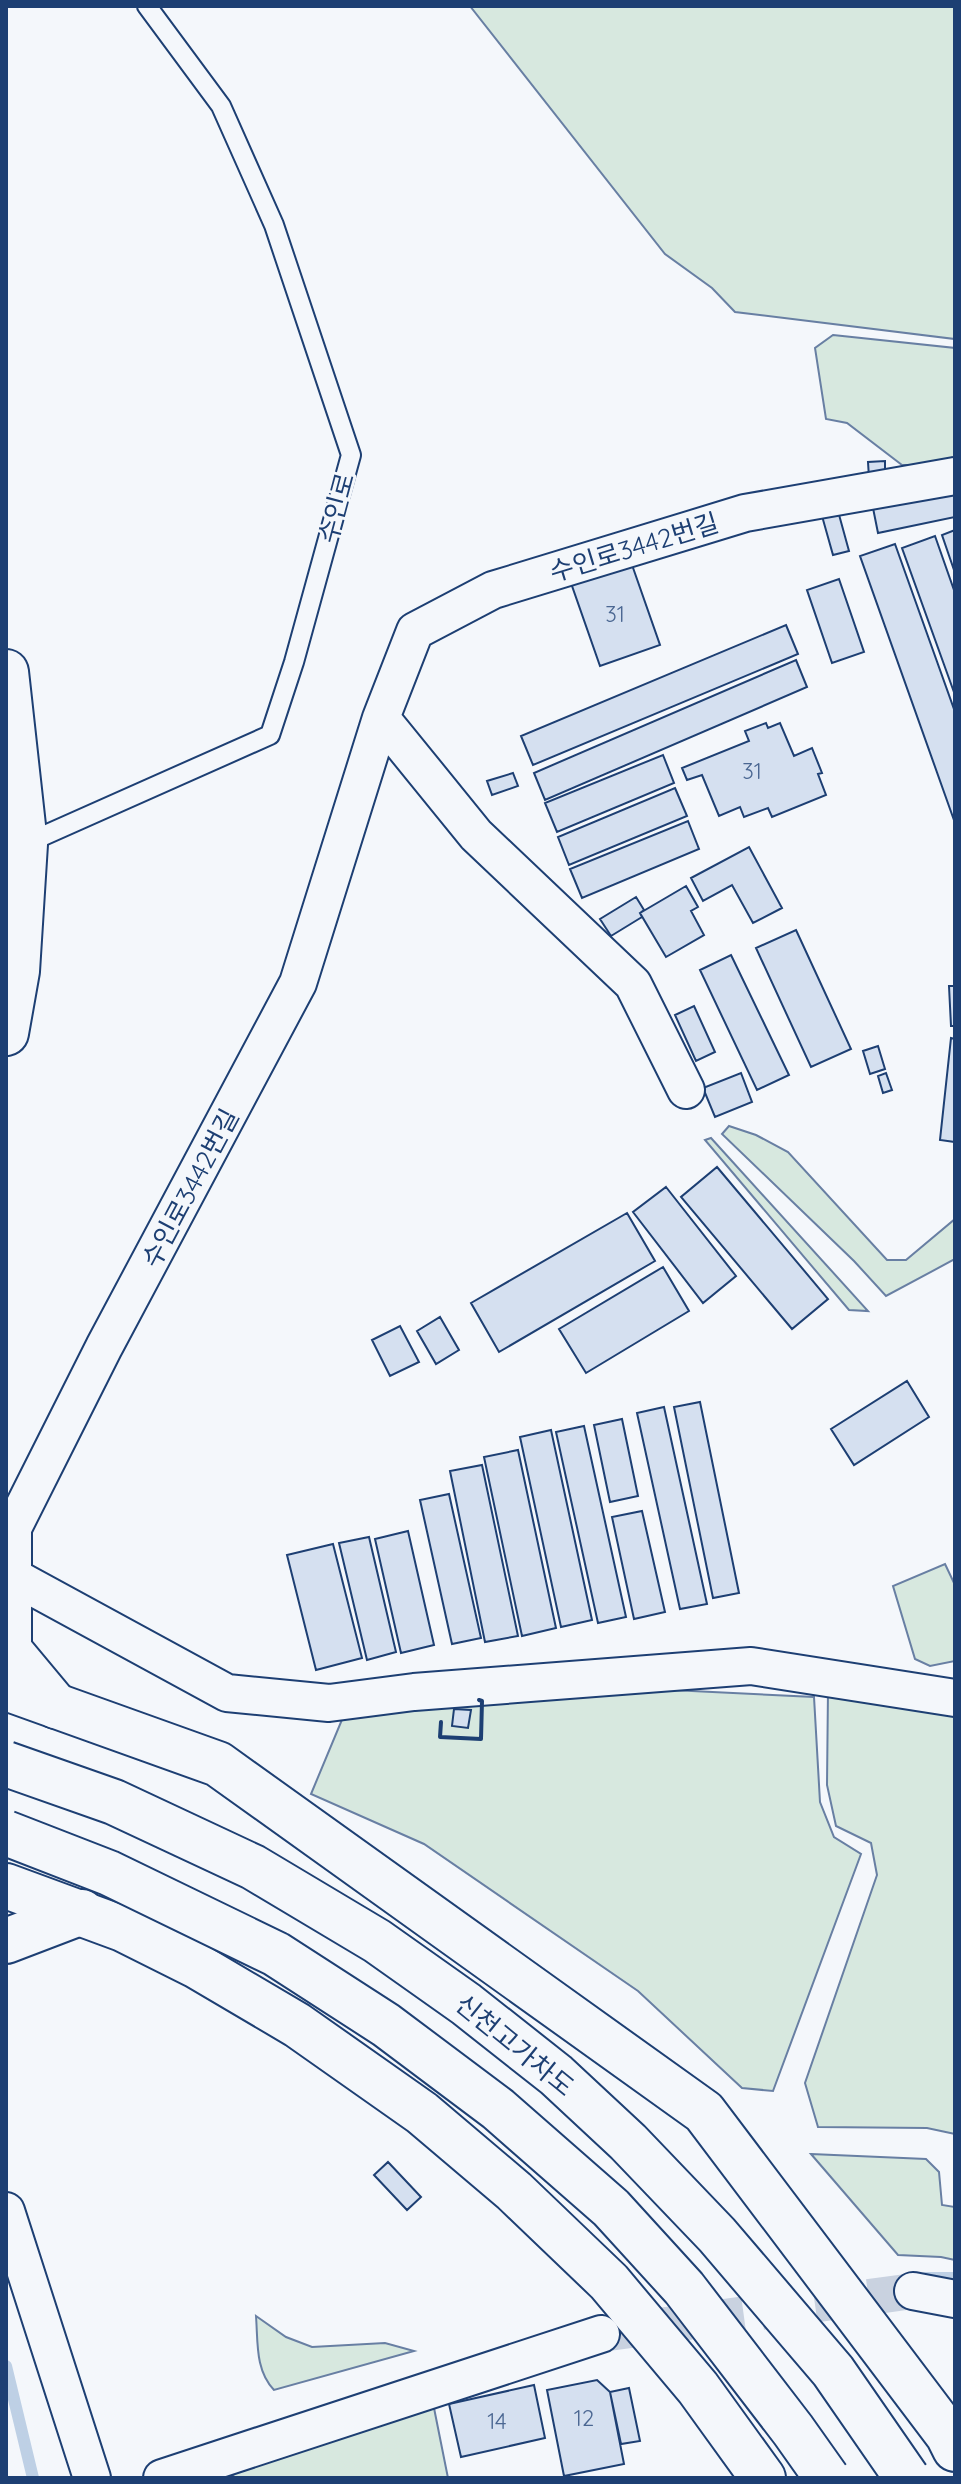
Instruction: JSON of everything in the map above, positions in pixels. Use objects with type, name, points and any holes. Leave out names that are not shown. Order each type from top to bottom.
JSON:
[{"type":"main road","points":[[6,672],[25,844],[17,971],[6,1033]]},
{"type":"main road","points":[[8,1663],[56,1706],[218,1764],[704,2112],[953,2436]]},
{"type":"main road","name":"신천고가차도","points":[[6,1764],[114,1802],[253,1867],[377,1941],[478,2013],[556,2075],[628,2142],[717,2235],[833,2371],[907,2478]]},
{"type":"main road","points":[[6,1833],[109,1873],[276,1954],[386,2025],[498,2109],[611,2208],[684,2288],[827,2478]]},
{"type":"main road","points":[[6,1886],[123,1929],[184,1960],[284,2018],[422,2113],[514,2191],[609,2282],[698,2388],[763,2478]]},
{"type":"main road","points":[[6,1941],[82,1912]]},
{"type":"street","name":"수인로3442번길","points":[[8,1663],[14,1577],[13,1528],[104,1347],[298,983],[381,718],[415,631],[493,590],[745,513],[955,476]]},
{"type":"street","points":[[381,718],[476,835],[633,984],[686,1090]]},
{"type":"street","points":[[14,1577],[227,1693],[329,1703],[414,1692],[751,1666],[955,1698]]},
{"type":"street","points":[[6,2211],[92,2478]]},
{"type":"street","points":[[913,2291],[955,2299]]},
{"type":"street","points":[[162,2478],[601,2334]]},
{"type":"lane","name":"수인로","points":[[25,844],[270,735],[294,662],[351,455],[274,225],[221,106],[147,6]]},
{"type":"shaded area","points":[[470,6],[955,6],[955,339],[735,312],[712,288],[665,254]]},
{"type":"shaded area","points":[[833,335],[955,348],[955,457],[921,465],[902,465],[847,423],[826,419],[815,348]]},
{"type":"shaded area","points":[[729,1126],[756,1135],[788,1152],[887,1260],[906,1260],[955,1219],[955,1259],[886,1296],[854,1261],[722,1134]]},
{"type":"shaded area","points":[[711,1138],[868,1311],[849,1310],[705,1140]]},
{"type":"shaded area","points":[[945,1564],[955,1585],[955,1661],[930,1666],[915,1659],[893,1586]]},
{"type":"shaded area","points":[[630,1688],[814,1697],[820,1802],[834,1837],[861,1854],[773,2091],[742,2088],[638,1991],[424,1844],[311,1794],[346,1710]]},
{"type":"shaded area","points":[[828,1690],[955,1713],[955,2134],[927,2128],[818,2127],[805,2083],[877,1875],[871,1843],[836,1826],[827,1785]]},
{"type":"shaded area","points":[[811,2154],[926,2159],[939,2172],[942,2205],[955,2207],[955,2260],[898,2255]]},
{"type":"shaded area","points":[[256,2316],[286,2337],[312,2347],[385,2343],[414,2351],[274,2390],[260,2365]]},
{"type":"shaded area","points":[[434,2408],[448,2478],[232,2478],[238,2465]]},
{"type":"building","points":[[885,461],[885,477],[869,478],[868,462]]},
{"type":"building","points":[[955,491],[955,517],[878,533],[873,508]]},
{"type":"building","points":[[838,511],[849,551],[833,555],[822,516]]},
{"type":"building","points":[[955,530],[955,573],[942,535]]},
{"type":"building","points":[[935,536],[955,593],[955,695],[902,548]]},
{"type":"building","points":[[895,544],[955,712],[955,823],[860,556]]},
{"type":"building","points":[[631,562],[660,645],[600,666],[571,583]]},
{"type":"building","points":[[839,579],[864,652],[832,663],[807,590]]},
{"type":"building","points":[[786,625],[798,654],[533,765],[521,736]]},
{"type":"building","points":[[796,660],[807,687],[545,800],[534,773]]},
{"type":"building","points":[[766,723],[768,728],[780,723],[794,756],[812,748],[822,773],[818,774],[826,795],[772,817],[768,808],[744,817],[740,807],[719,816],[702,775],[687,780],[682,768],[749,741],[745,731]]},
{"type":"building","points":[[663,755],[674,783],[557,832],[545,803]]},
{"type":"building","points":[[513,773],[518,786],[492,795],[487,781]]},
{"type":"building","points":[[675,788],[687,816],[569,865],[558,837]]},
{"type":"building","points":[[688,821],[699,849],[582,898],[570,869]]},
{"type":"building","points":[[749,847],[782,908],[753,923],[732,885],[703,901],[691,878]]},
{"type":"building","points":[[686,886],[698,907],[691,911],[704,935],[666,957],[640,913]]},
{"type":"building","points":[[636,897],[644,910],[640,913],[642,917],[611,936],[600,919]]},
{"type":"building","points":[[796,930],[851,1049],[811,1067],[756,948]]},
{"type":"building","points":[[731,955],[789,1075],[757,1090],[700,970]]},
{"type":"building","points":[[949,986],[955,986],[955,1026],[951,1026]]},
{"type":"building","points":[[694,1006],[715,1052],[696,1061],[675,1015]]},
{"type":"building","points":[[951,1038],[955,1039],[955,1142],[940,1140]]},
{"type":"building","points":[[878,1046],[885,1069],[870,1074],[863,1051]]},
{"type":"building","points":[[741,1073],[752,1102],[715,1117],[703,1088]]},
{"type":"building","points":[[886,1073],[892,1090],[883,1093],[878,1076]]},
{"type":"building","points":[[717,1167],[828,1299],[792,1329],[681,1197]]},
{"type":"building","points":[[666,1187],[736,1276],[703,1303],[633,1212]]},
{"type":"building","points":[[627,1213],[655,1261],[499,1352],[471,1303]]},
{"type":"building","points":[[663,1267],[689,1311],[586,1373],[559,1329]]},
{"type":"building","points":[[440,1317],[459,1350],[436,1364],[417,1331]]},
{"type":"building","points":[[400,1326],[419,1362],[390,1376],[372,1340]]},
{"type":"building","points":[[907,1381],[929,1417],[854,1465],[831,1429]]},
{"type":"building","points":[[700,1402],[739,1593],[713,1598],[674,1407]]},
{"type":"building","points":[[664,1407],[707,1604],[680,1609],[637,1413]]},
{"type":"building","points":[[622,1419],[638,1496],[610,1502],[594,1425]]},
{"type":"building","points":[[584,1426],[626,1617],[598,1623],[556,1432]]},
{"type":"building","points":[[551,1430],[592,1620],[561,1627],[520,1437]]},
{"type":"building","points":[[518,1450],[556,1628],[522,1636],[484,1457]]},
{"type":"building","points":[[482,1465],[518,1636],[485,1642],[450,1471]]},
{"type":"building","points":[[449,1494],[481,1638],[452,1644],[420,1500]]},
{"type":"building","points":[[642,1511],[665,1612],[634,1619],[612,1517]]},
{"type":"building","points":[[408,1531],[434,1645],[401,1653],[375,1539]]},
{"type":"building","points":[[369,1537],[396,1652],[367,1660],[339,1543]]},
{"type":"building","points":[[333,1544],[362,1658],[316,1670],[287,1555]]},
{"type":"building","points":[[454,1709],[471,1710],[468,1728],[452,1726]]},
{"type":"building","points":[[388,2162],[421,2197],[407,2210],[374,2175]]},
{"type":"building","points":[[597,2380],[610,2392],[624,2464],[564,2476],[547,2390]]},
{"type":"building","points":[[534,2385],[545,2438],[461,2457],[449,2404]]},
{"type":"building","points":[[629,2388],[640,2441],[621,2444],[610,2392]]},
{"type":"waterway","points":[[926,2278],[955,2278]]},
{"type":"waterway","points":[[6,2366],[33,2478]]},
{"type":"tunnel","points":[[601,2334],[913,2291]]},
{"type":"wall","points":[[441,1722],[440,1737],[481,1739],[482,1701],[479,1700]]}]
